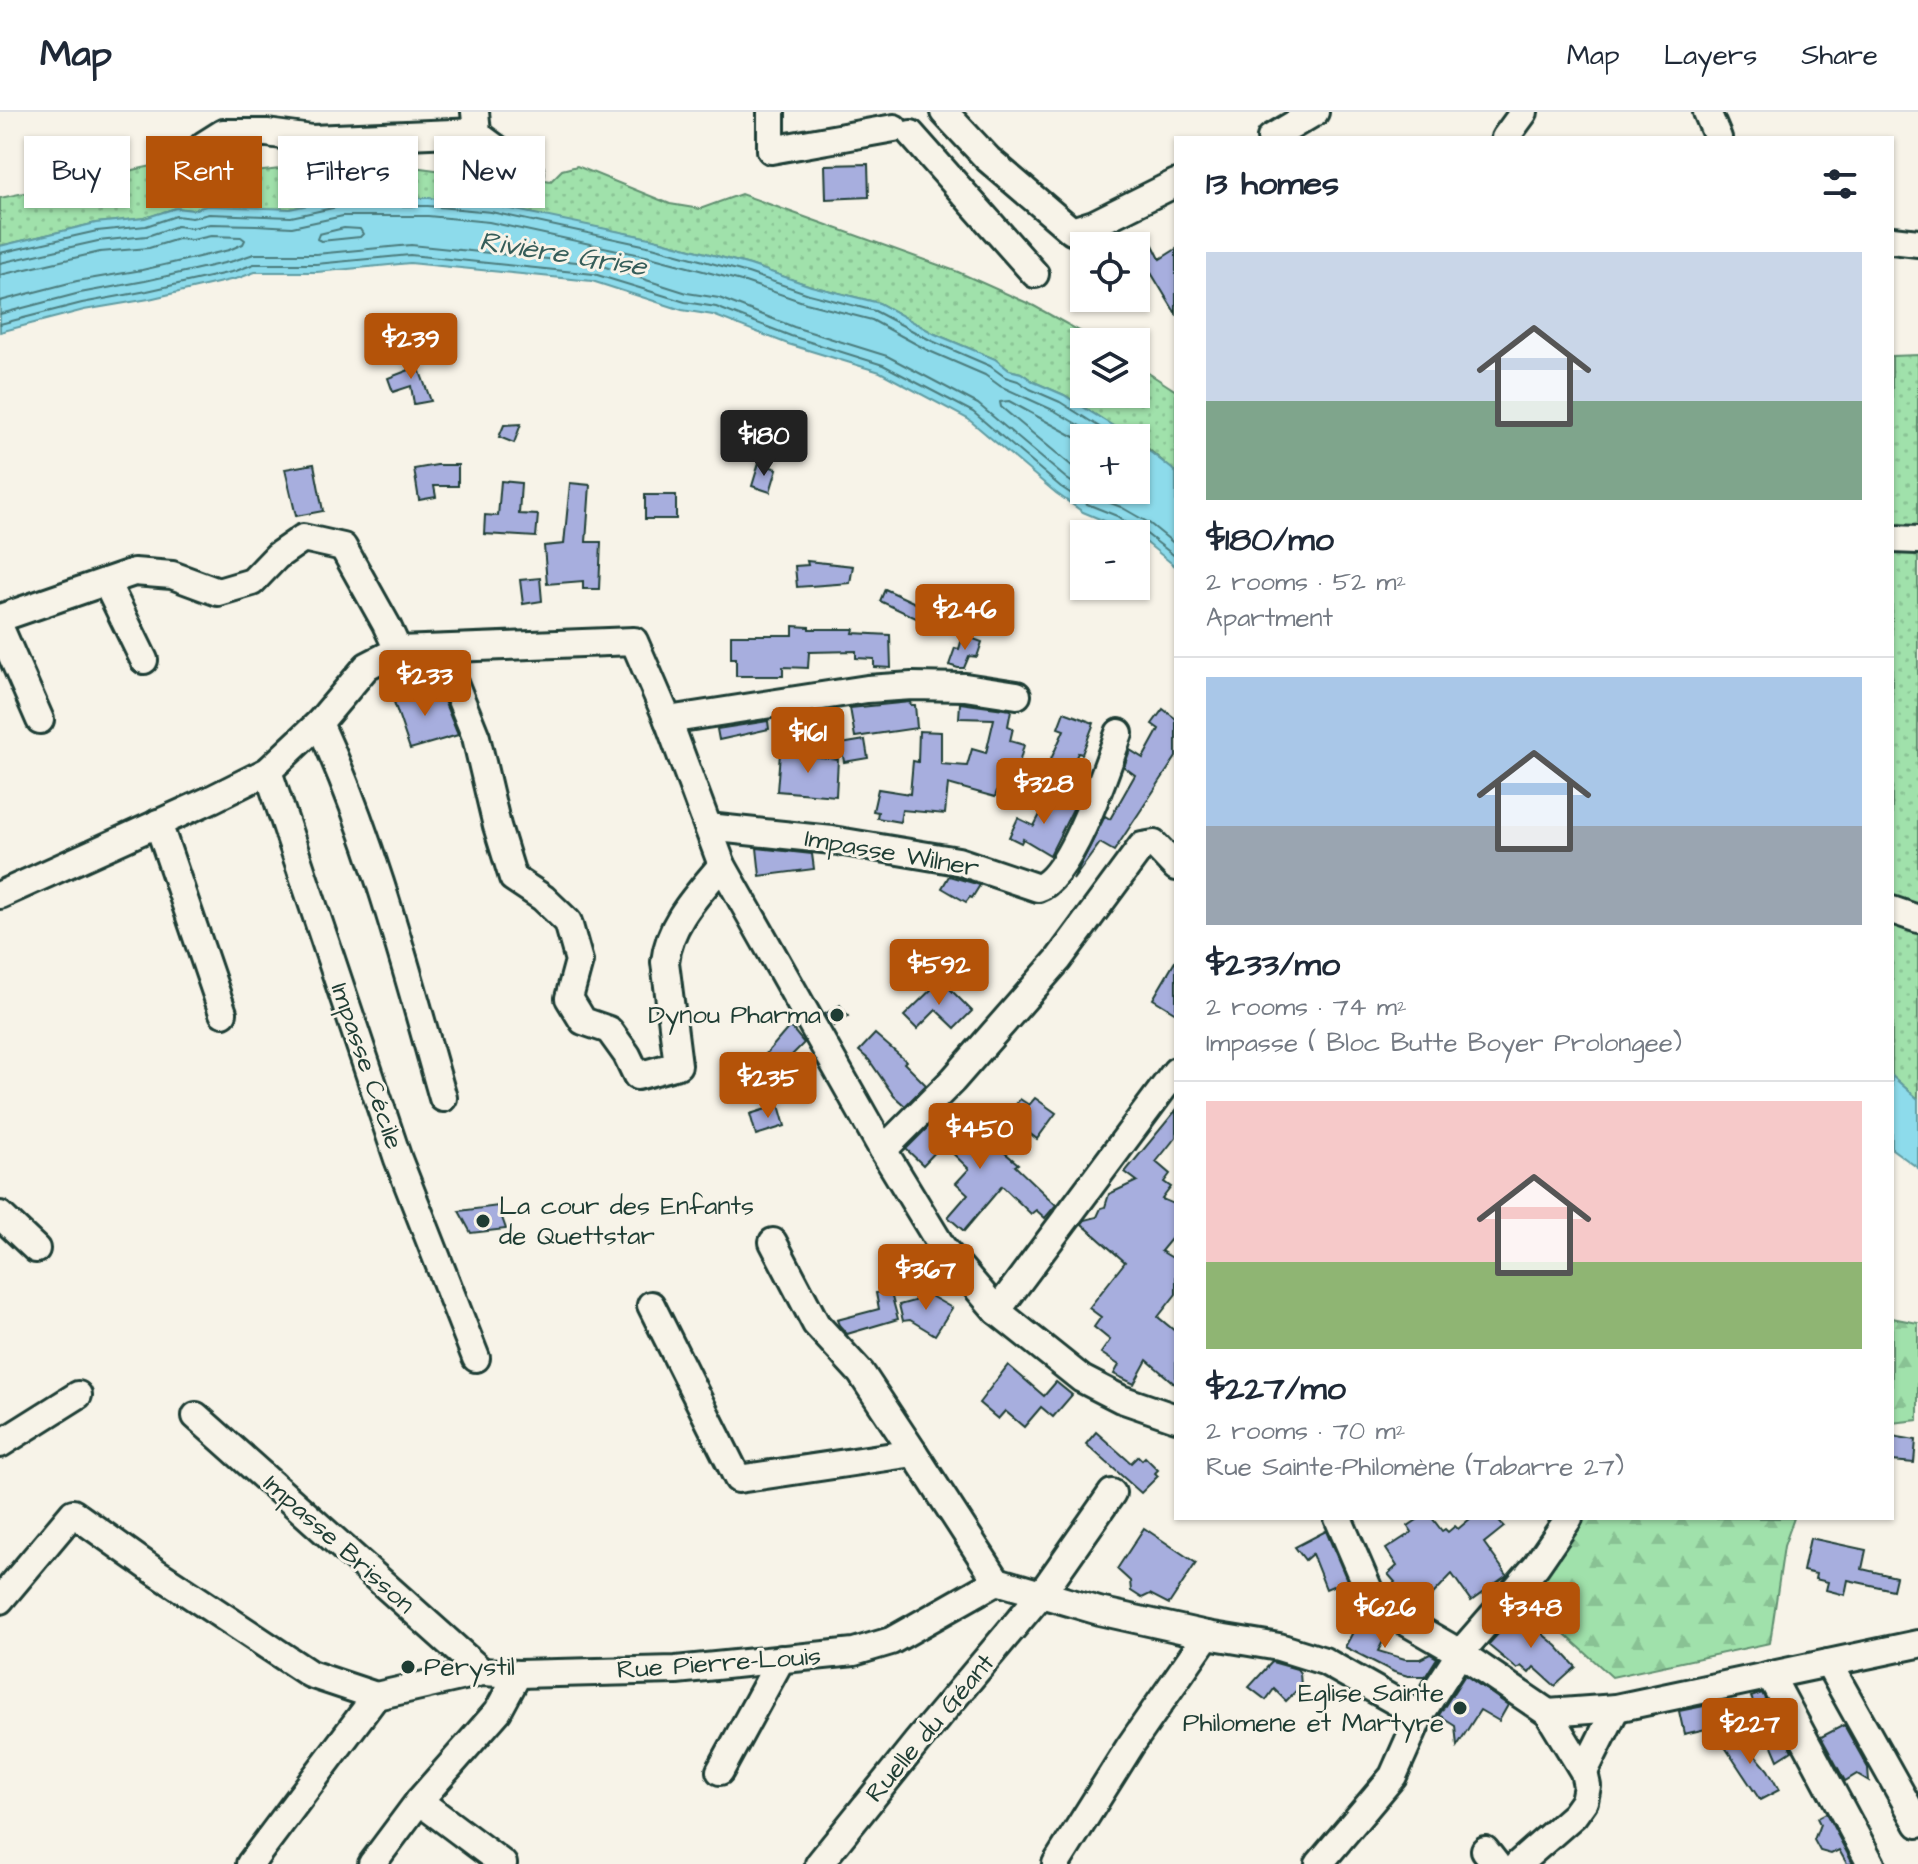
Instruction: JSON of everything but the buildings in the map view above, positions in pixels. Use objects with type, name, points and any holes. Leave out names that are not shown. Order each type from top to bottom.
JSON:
[{"type":"street","points":[[771,112],[771,150],[897,125],[928,128],[937,112]]},
{"type":"street","points":[[944,112],[988,159],[1072,231],[1094,224],[1174,184]]},
{"type":"street","points":[[1274,136],[1315,112]]},
{"type":"street","points":[[1506,136],[1524,112]]},
{"type":"street","points":[[1707,112],[1717,136]]},
{"type":"street","points":[[218,136],[223,133],[267,133],[312,139],[476,122],[491,136]]},
{"type":"street","points":[[897,125],[1035,274]]},
{"type":"street","points":[[1894,240],[1918,243]]},
{"type":"street","points":[[0,618],[134,572],[172,575],[218,592],[252,582],[277,556],[303,538],[343,547],[398,650]]},
{"type":"street","points":[[1894,539],[1918,540]]},
{"type":"street","points":[[106,582],[144,660]]},
{"type":"street","points":[[0,628],[40,720]]},
{"type":"street","points":[[0,895],[268,771],[319,723],[367,666],[398,650],[634,641],[668,720],[722,865],[883,1150],[942,1247],[997,1311],[1082,1379],[1121,1399],[1174,1417]]},
{"type":"street","points":[[441,650],[476,737],[513,878],[543,898],[568,922],[579,961],[569,998],[583,1021],[609,1030],[637,1076],[678,1065],[666,949],[688,905],[722,865]]},
{"type":"street","points":[[668,720],[867,689],[965,687],[1017,695]]},
{"type":"street","points":[[319,723],[336,761],[393,923],[443,1098]]},
{"type":"street","name":"Impasse Wilner","points":[[708,827],[832,840],[958,861],[1038,888],[1054,878],[1076,842],[1104,778],[1119,733]]},
{"type":"street","name":"Impasse Cécile","points":[[268,771],[398,1159],[476,1358]]},
{"type":"street","points":[[158,823],[223,1013]]},
{"type":"street","points":[[883,1150],[953,1080],[1058,960],[1142,846],[1154,844],[1174,865]]},
{"type":"street","points":[[1894,911],[1918,919]]},
{"type":"street","points":[[997,1311],[1172,1083]]},
{"type":"street","points":[[0,1215],[36,1249]]},
{"type":"street","points":[[773,1242],[816,1324],[861,1373],[997,1581],[1099,1611],[1279,1647],[1324,1661],[1420,1715]]},
{"type":"street","points":[[651,1305],[738,1479],[914,1453]]},
{"type":"street","points":[[0,1444],[78,1395]]},
{"type":"street","name":"Impasse Brisson","points":[[196,1416],[482,1672]]},
{"type":"street","name":"Ruelle du Géant","points":[[819,1864],[1042,1593],[1112,1493]]},
{"type":"street","points":[[0,1600],[73,1513],[310,1674],[376,1696],[250,1864]]},
{"type":"street","points":[[1339,1520],[1375,1604],[1460,1653],[1548,1713],[1584,1772],[1587,1786],[1579,1808],[1518,1864]]},
{"type":"street","points":[[1319,1864],[1393,1776],[1420,1715],[1460,1653],[1536,1566],[1568,1520]]},
{"type":"street","name":"Rue Pierre-Louis","points":[[376,1696],[482,1672],[676,1670],[854,1652],[891,1641],[997,1581]]},
{"type":"street","points":[[1056,1864],[1130,1746],[1207,1635]]},
{"type":"street","points":[[1548,1713],[1616,1708],[1918,1644]]},
{"type":"street","points":[[720,1771],[781,1659]]},
{"type":"street","points":[[1828,1663],[1918,1824]]},
{"type":"street","points":[[372,1864],[419,1801],[498,1711],[518,1674]]},
{"type":"street","points":[[1770,1675],[1871,1864]]},
{"type":"street","points":[[1584,1772],[1616,1708]]},
{"type":"street","points":[[419,1801],[503,1864]]},
{"type":"green space","points":[[577,166],[670,204],[700,209],[741,194],[958,272],[1074,328],[1070,328],[1070,399],[1021,373],[1009,370],[995,359],[935,334],[879,303],[654,239],[500,208],[545,208],[545,180],[551,181],[562,170]]},
{"type":"green space","points":[[146,167],[146,208],[176,208],[145,218],[96,223],[0,246],[0,198],[24,193],[24,208],[130,208],[130,171]]},
{"type":"green space","points":[[418,168],[434,170],[434,200],[418,199]]},
{"type":"green space","points":[[278,169],[278,208],[295,208],[290,209],[262,208],[262,171]]},
{"type":"green space","points":[[1918,355],[1918,1099],[1894,1078],[1894,356]]},
{"type":"green space","points":[[1150,374],[1174,390],[1174,471],[1150,450],[1150,424],[1110,424],[1085,408],[1150,408]]},
{"type":"green space","points":[[1894,1318],[1918,1323],[1918,1420],[1894,1423]]},
{"type":"green space","points":[[1579,1520],[1793,1520],[1784,1546],[1770,1643],[1612,1677],[1523,1596]]},
{"type":"water","name":"Rivière Grise","points":[[418,198],[429,198],[434,199],[434,208],[506,208],[654,239],[879,303],[935,334],[995,359],[1009,370],[1064,395],[1070,399],[1070,408],[1085,408],[1110,424],[1070,424],[1070,503],[968,419],[880,372],[788,344],[713,315],[682,310],[592,281],[410,263],[317,272],[255,272],[0,332],[0,246],[96,223],[145,218],[176,208],[418,208]]},
{"type":"water","points":[[1150,452],[1174,471],[1174,565],[1150,546],[1150,520],[1102,520],[1072,504],[1150,504]]},
{"type":"water","points":[[1894,1078],[1918,1099],[1918,1168],[1894,1150]]},
{"type":"place","name":"Dynou Pharma","points":[[837,1015]]},
{"type":"place","name":"La cour des Enfants de Quettstar","points":[[483,1221]]},
{"type":"place","name":"Perystil","points":[[408,1667]]},
{"type":"place","name":"Eglise Sainte Philomene et Martyre","points":[[1460,1708]]}]
